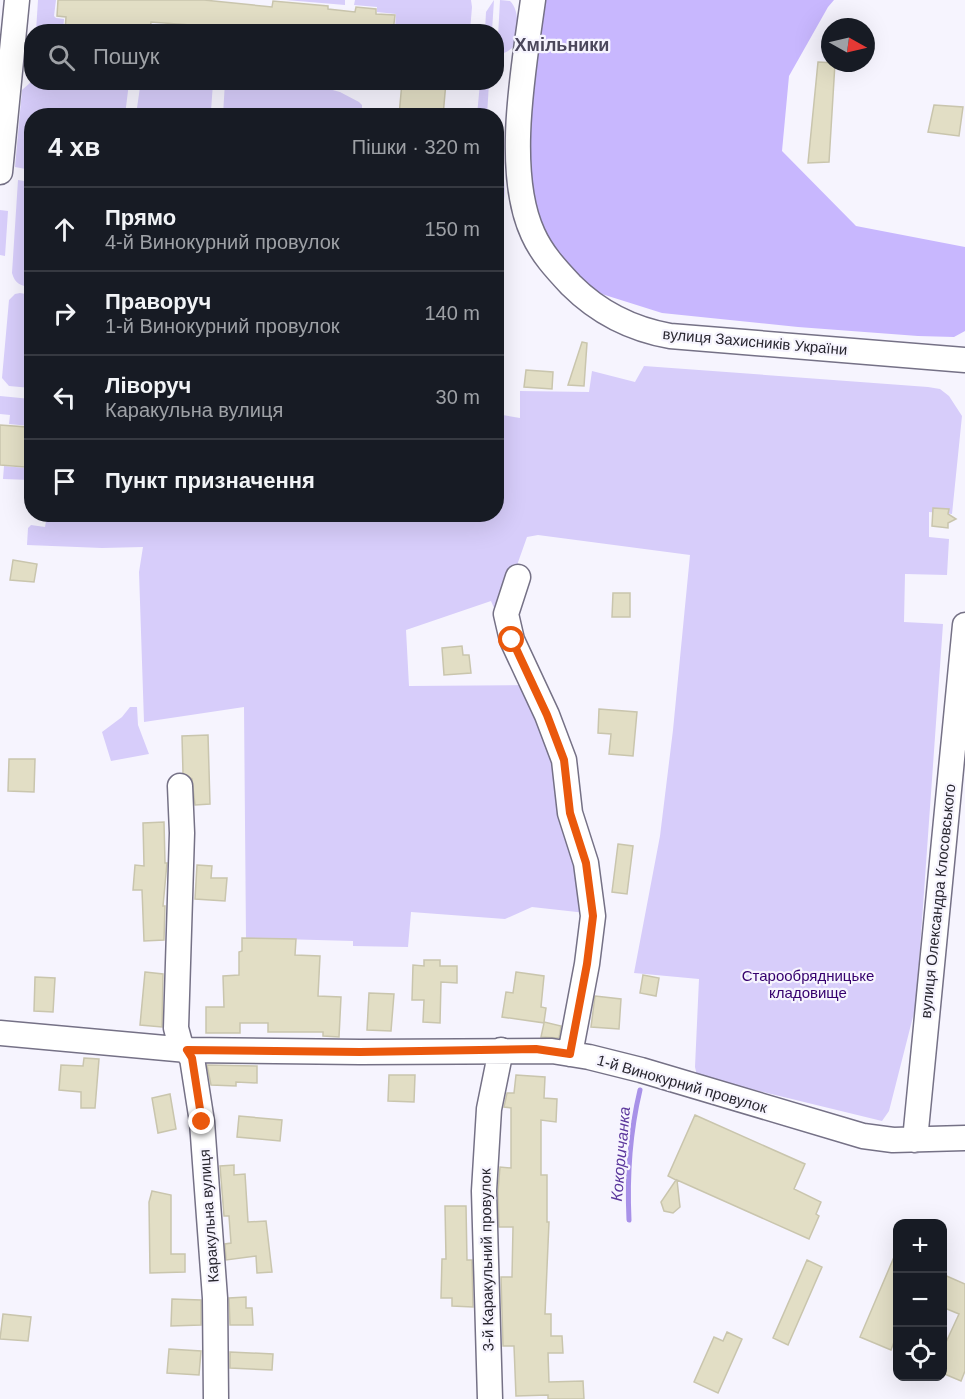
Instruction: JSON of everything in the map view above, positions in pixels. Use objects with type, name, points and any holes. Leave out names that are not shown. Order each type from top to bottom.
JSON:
[{"type":"street","points":[[0,172],[17,0]]},
{"type":"street","name":"вулиця Захисників України","points":[[533,0],[521,83],[519,132],[520,175],[526,216],[547,260],[585,299],[631,327],[670,336],[965,360]]},
{"type":"street","points":[[518,577],[506,614],[512,640],[547,715],[564,760],[570,813],[586,863],[593,916],[587,964],[570,1054]]},
{"type":"street","name":"вулиця Олександра Клосовського","points":[[915,1140],[965,625]]},
{"type":"street","name":"Каракульна вулиця","points":[[180,786],[182,833],[176,1028],[177,1037],[192,1058],[202,1122],[215,1298],[216,1399]]},
{"type":"street","name":"1-й Винокурний провулок","points":[[0,1033],[187,1050],[360,1052],[536,1049],[641,1070],[775,1112],[863,1136],[886,1140],[965,1138]]},
{"type":"street","name":"3-й Каракульний провулок","points":[[490,1399],[484,1191],[489,1108],[501,1050]]},
{"type":"green space","points":[[38,0],[56,0],[54,16],[64,19],[64,24],[36,24]]},
{"type":"green space","points":[[286,0],[345,0],[345,5]]},
{"type":"green space","points":[[355,0],[471,0],[471,24],[395,24],[396,14],[377,12],[377,7],[354,5]]},
{"type":"green space","points":[[494,0],[492,24],[485,24],[486,12]]},
{"type":"green space","points":[[500,0],[510,1],[517,16],[518,28],[513,47],[504,53],[504,24],[499,24]]},
{"type":"green space","points":[[22,90],[128,90],[126,108],[24,108],[24,169],[15,167]]},
{"type":"green space","points":[[140,90],[212,90],[211,108],[137,108]]},
{"type":"green space","points":[[225,90],[333,90],[362,105],[362,108],[223,108]]},
{"type":"green space","points":[[479,90],[489,90],[487,108],[478,108]]},
{"type":"green space","points":[[18,180],[24,181],[24,286],[15,280],[12,273]]},
{"type":"green space","points":[[0,210],[8,211],[5,256],[0,255]]},
{"type":"green space","points":[[15,294],[24,294],[24,387],[9,386],[2,378],[9,300]]},
{"type":"green space","name":"Старообрядницьке кладовище","points":[[644,366],[928,387],[940,389],[949,396],[962,416],[952,514],[929,512],[929,537],[949,539],[947,575],[905,574],[904,622],[943,624],[916,1005],[889,1111],[882,1121],[697,1076],[695,1067],[699,979],[634,973],[660,836],[690,555],[538,535],[527,537],[505,599],[494,608],[491,601],[406,630],[409,686],[530,685],[543,723],[586,913],[532,907],[505,919],[411,912],[408,947],[353,946],[353,941],[246,938],[244,707],[144,722],[139,572],[143,547],[27,545],[28,528],[31,525],[45,527],[46,522],[504,522],[504,415],[520,418],[520,391],[589,392],[592,371],[635,382]]},
{"type":"green space","points":[[0,396],[24,398],[24,425],[9,424],[10,415],[0,414]]},
{"type":"green space","points":[[4,466],[24,468],[24,480],[3,479]]},
{"type":"green space","points":[[130,707],[137,707],[138,725],[149,754],[111,761],[102,732],[122,717]]},
{"type":"shaded area","points":[[533,0],[834,0],[821,18],[789,76],[782,151],[856,226],[965,247],[965,331],[954,337],[918,336],[662,313],[570,284],[526,216]]},
{"type":"building","points":[[58,0],[204,0],[272,7],[273,1],[328,6],[328,9],[355,12],[356,7],[376,9],[376,14],[395,15],[394,24],[151,22],[151,24],[66,24],[66,17],[57,16]]},
{"type":"building","points":[[818,62],[821,62],[821,72],[834,72],[829,162],[808,163]]},
{"type":"building","points":[[401,90],[445,90],[444,108],[400,108]]},
{"type":"building","points":[[934,105],[963,107],[959,136],[928,132]]},
{"type":"building","points":[[582,342],[587,343],[584,386],[568,385]]},
{"type":"building","points":[[526,370],[553,372],[552,389],[524,387]]},
{"type":"building","points":[[0,425],[24,427],[24,467],[0,465]]},
{"type":"building","points":[[933,508],[949,509],[948,514],[956,519],[948,523],[948,528],[932,526]]},
{"type":"building","points":[[13,560],[37,564],[34,582],[10,580]]},
{"type":"building","points":[[613,593],[630,593],[630,617],[612,617]]},
{"type":"building","points":[[462,646],[463,655],[469,655],[471,673],[444,675],[442,648]]},
{"type":"building","points":[[599,709],[637,712],[633,756],[609,754],[611,734],[598,733]]},
{"type":"building","points":[[208,735],[210,804],[195,805],[192,779],[183,773],[182,736]]},
{"type":"building","points":[[9,759],[35,759],[34,792],[8,791]]},
{"type":"building","points":[[164,822],[165,863],[167,863],[163,906],[165,906],[164,940],[144,941],[142,890],[133,890],[135,865],[144,866],[143,823]]},
{"type":"building","points":[[618,844],[633,846],[627,894],[612,892]]},
{"type":"building","points":[[197,865],[212,866],[211,878],[227,878],[225,901],[195,899]]},
{"type":"building","points":[[242,938],[296,939],[295,955],[320,956],[318,996],[341,997],[339,1037],[323,1036],[323,1032],[268,1032],[268,1023],[240,1023],[240,1033],[206,1033],[206,1007],[224,1007],[223,976],[239,975],[239,952],[242,951]]},
{"type":"building","points":[[424,960],[440,960],[440,966],[457,966],[457,983],[441,982],[440,1023],[423,1022],[424,1000],[412,1000],[413,965],[424,966]]},
{"type":"building","points":[[145,972],[163,974],[162,1027],[140,1025]]},
{"type":"building","points":[[516,972],[544,976],[541,1007],[546,1008],[544,1022],[561,1026],[559,1038],[541,1037],[544,1023],[502,1017],[506,992],[513,993]]},
{"type":"building","points":[[643,975],[659,978],[656,996],[640,993]]},
{"type":"building","points":[[35,977],[55,978],[53,1012],[34,1011]]},
{"type":"building","points":[[369,993],[394,994],[391,1031],[367,1030]]},
{"type":"building","points":[[595,996],[621,999],[619,1029],[591,1027]]},
{"type":"building","points":[[84,1058],[99,1059],[95,1108],[81,1108],[81,1092],[59,1090],[61,1065],[83,1066]]},
{"type":"building","points":[[207,1065],[257,1066],[257,1083],[236,1082],[236,1086],[211,1085]]},
{"type":"building","points":[[389,1075],[415,1075],[414,1102],[388,1101]]},
{"type":"building","points":[[516,1075],[545,1077],[544,1098],[557,1099],[556,1122],[541,1120],[541,1175],[547,1175],[547,1222],[549,1222],[545,1314],[551,1314],[551,1336],[562,1336],[563,1353],[548,1353],[549,1382],[583,1381],[584,1399],[548,1399],[548,1395],[516,1396],[514,1346],[503,1346],[501,1277],[512,1277],[513,1227],[499,1227],[498,1191],[500,1167],[511,1168],[511,1108],[504,1107],[507,1093],[514,1093]]},
{"type":"building","points":[[170,1094],[176,1129],[158,1133],[152,1098]]},
{"type":"building","points":[[695,1115],[805,1164],[794,1189],[821,1202],[816,1214],[819,1216],[809,1239],[677,1180],[680,1207],[673,1213],[664,1211],[661,1202],[676,1180],[668,1176]]},
{"type":"building","points":[[239,1116],[282,1120],[280,1141],[237,1137]]},
{"type":"building","points":[[234,1165],[234,1175],[245,1174],[248,1222],[266,1221],[272,1272],[257,1273],[256,1256],[226,1260],[225,1244],[231,1243],[229,1216],[224,1216],[220,1166]]},
{"type":"building","points":[[152,1191],[171,1195],[171,1254],[185,1254],[185,1272],[150,1273],[149,1202]]},
{"type":"building","points":[[445,1206],[466,1206],[467,1260],[472,1260],[473,1307],[452,1306],[452,1298],[441,1298],[442,1259],[446,1259]]},
{"type":"building","points":[[893,1259],[893,1345],[891,1350],[860,1337]]},
{"type":"building","points":[[807,1260],[822,1267],[788,1345],[773,1338]]},
{"type":"building","points":[[947,1276],[965,1284],[965,1371],[961,1381],[947,1375],[947,1340],[959,1314],[947,1309]]},
{"type":"building","points":[[246,1297],[246,1308],[252,1308],[253,1325],[230,1325],[229,1298]]},
{"type":"building","points":[[172,1299],[201,1300],[201,1325],[171,1326]]},
{"type":"building","points":[[3,1314],[31,1317],[28,1341],[0,1339]]},
{"type":"building","points":[[727,1332],[742,1339],[718,1393],[694,1382],[714,1337],[723,1341]]},
{"type":"building","points":[[169,1349],[201,1351],[199,1375],[167,1373]]},
{"type":"building","points":[[230,1352],[273,1354],[272,1370],[230,1368]]},
{"type":"waterway","name":"Кокоричанка","points":[[629,1220],[630,1155],[640,1090]]},
{"type":"district","name":"Хмільники","points":[[562,45]]},
{"type":"route","points":[[202,1122],[192,1058],[187,1050],[360,1052],[536,1049],[570,1054],[587,964],[593,916],[586,863],[570,813],[564,760],[547,715],[512,640]]}]
